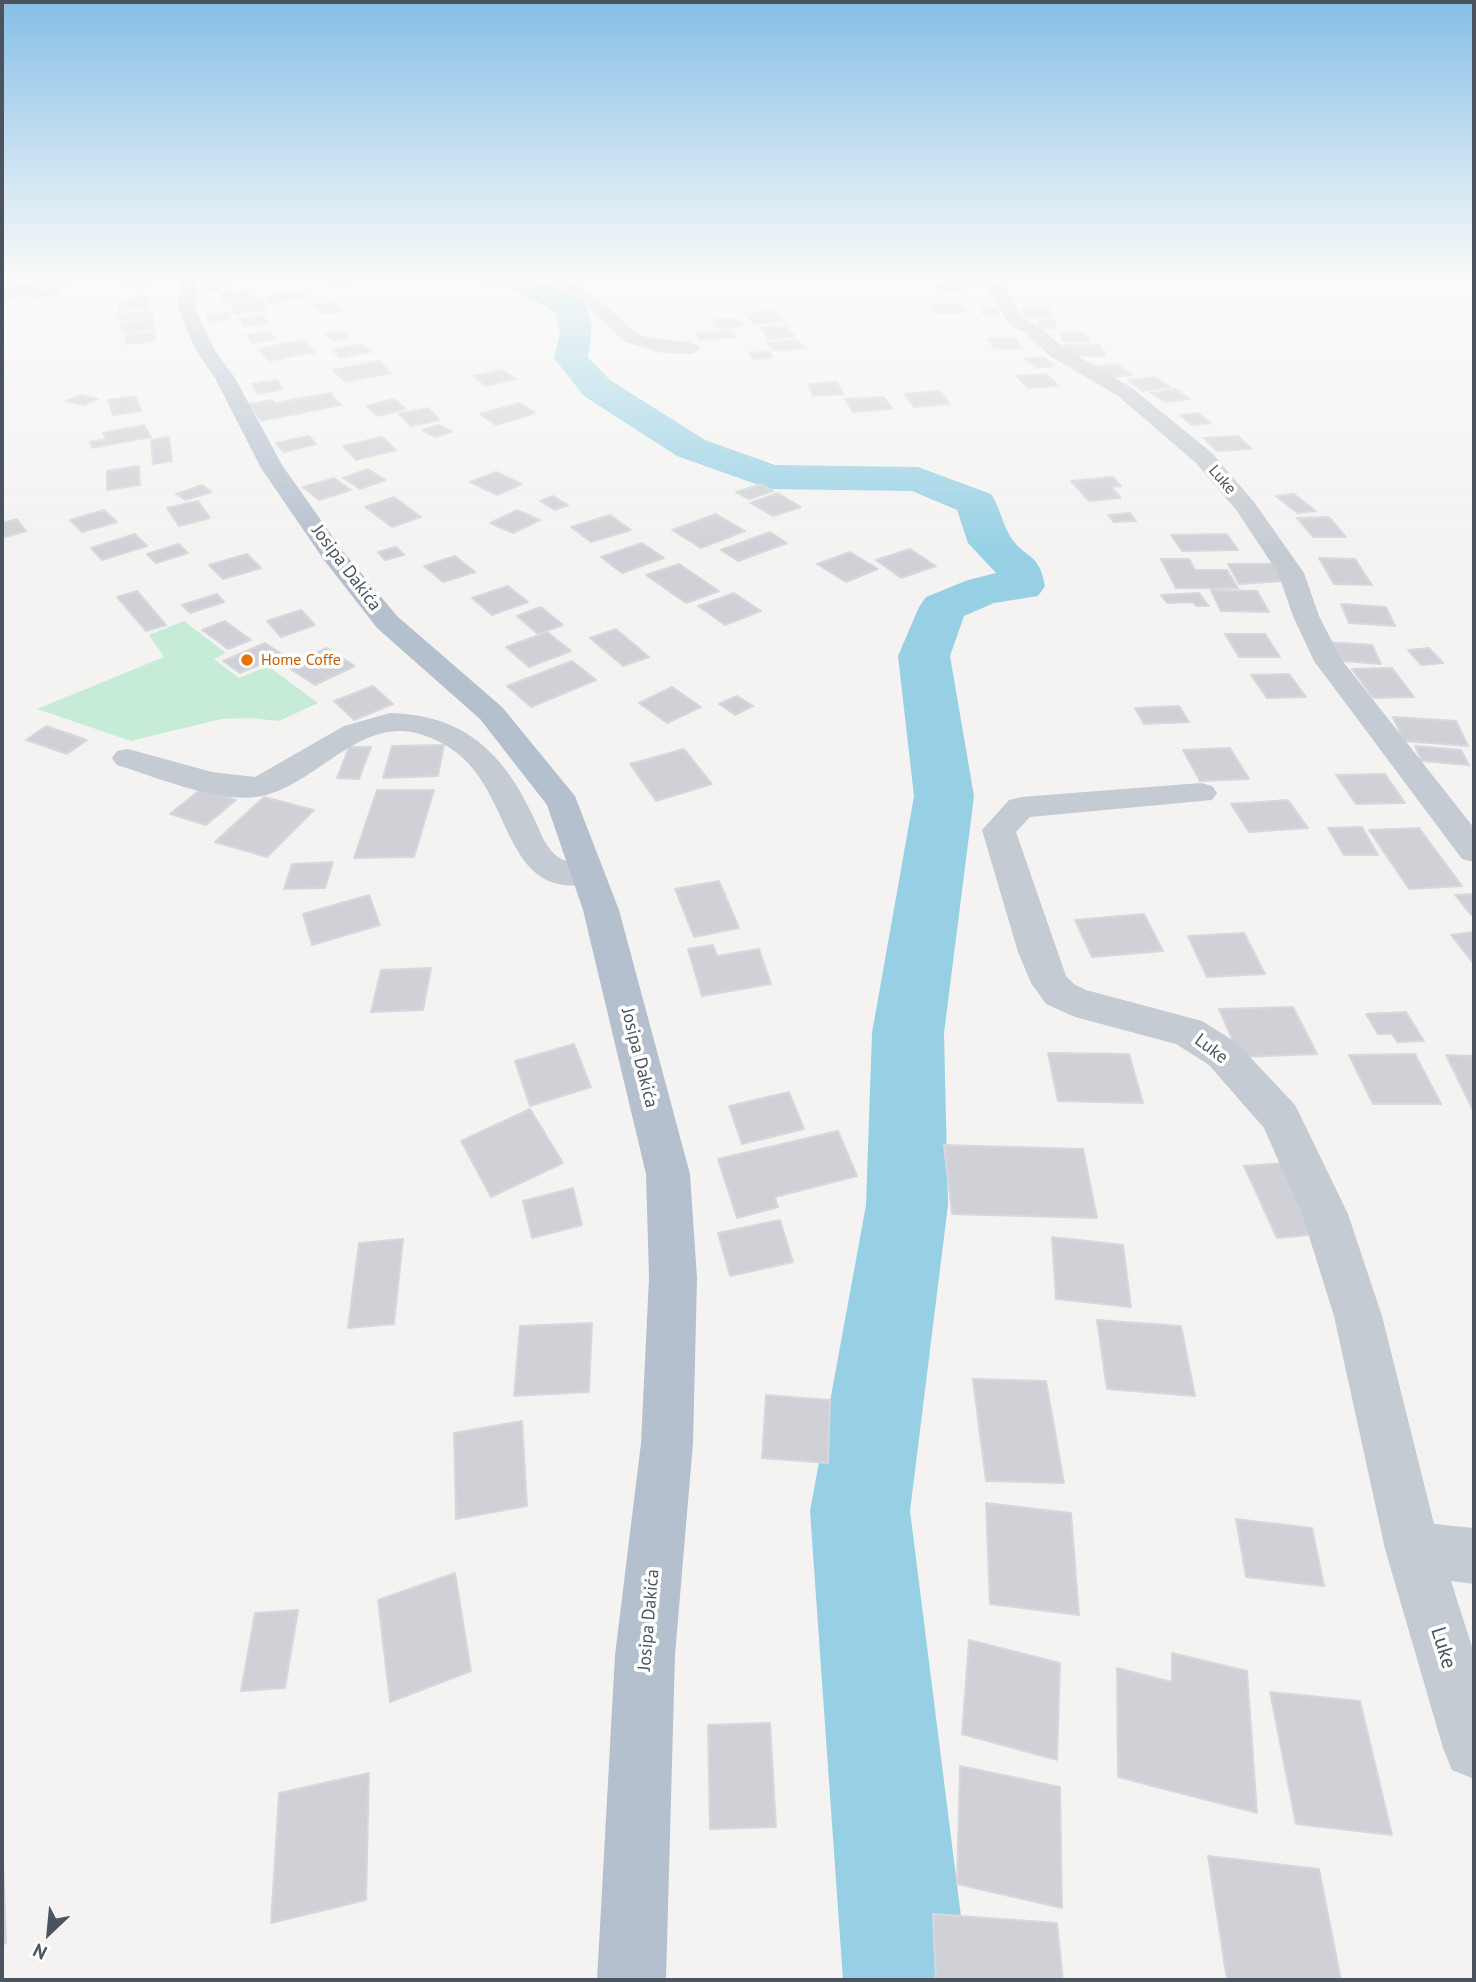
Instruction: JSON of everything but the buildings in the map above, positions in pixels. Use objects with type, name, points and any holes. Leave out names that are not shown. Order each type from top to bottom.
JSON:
[{"type":"main road","name":"Josipa Dakića","points":[[217,367],[272,468],[295,497],[333,555],[387,622],[491,713],[563,803],[601,910],[668,1174],[673,1279],[667,1443],[645,1655],[632,1980]]},
{"type":"street","name":"Luke","points":[[1083,367],[1125,392],[1163,422],[1204,458],[1246,507],[1291,573],[1306,616],[1328,661],[1474,851]]},
{"type":"street","points":[[128,758],[227,785],[257,787],[309,761],[364,726],[410,721],[465,743],[488,763],[527,840],[543,863],[564,873],[588,873]]},
{"type":"street","name":"Luke","points":[[1201,793],[1021,807],[999,830],[1037,952],[1050,983],[1060,994],[1075,1002],[1188,1032],[1223,1054],[1280,1117],[1325,1214],[1358,1316],[1413,1549],[1474,1748]]},
{"type":"street","points":[[1413,1549],[1474,1556]]},
{"type":"green space","points":[[184,621],[226,653],[214,659],[239,678],[268,666],[318,703],[279,721],[221,719],[131,741],[37,709],[164,657],[149,635]]},
{"type":"waterway","points":[[579,367],[597,388],[691,448],[770,477],[918,479],[976,503],[990,543],[1019,569],[1021,586],[985,590],[943,607],[924,656],[944,796],[908,1033],[907,1205],[860,1511],[906,1980]]},
{"type":"place","name":"Home Coffe","points":[[247,660]]}]
